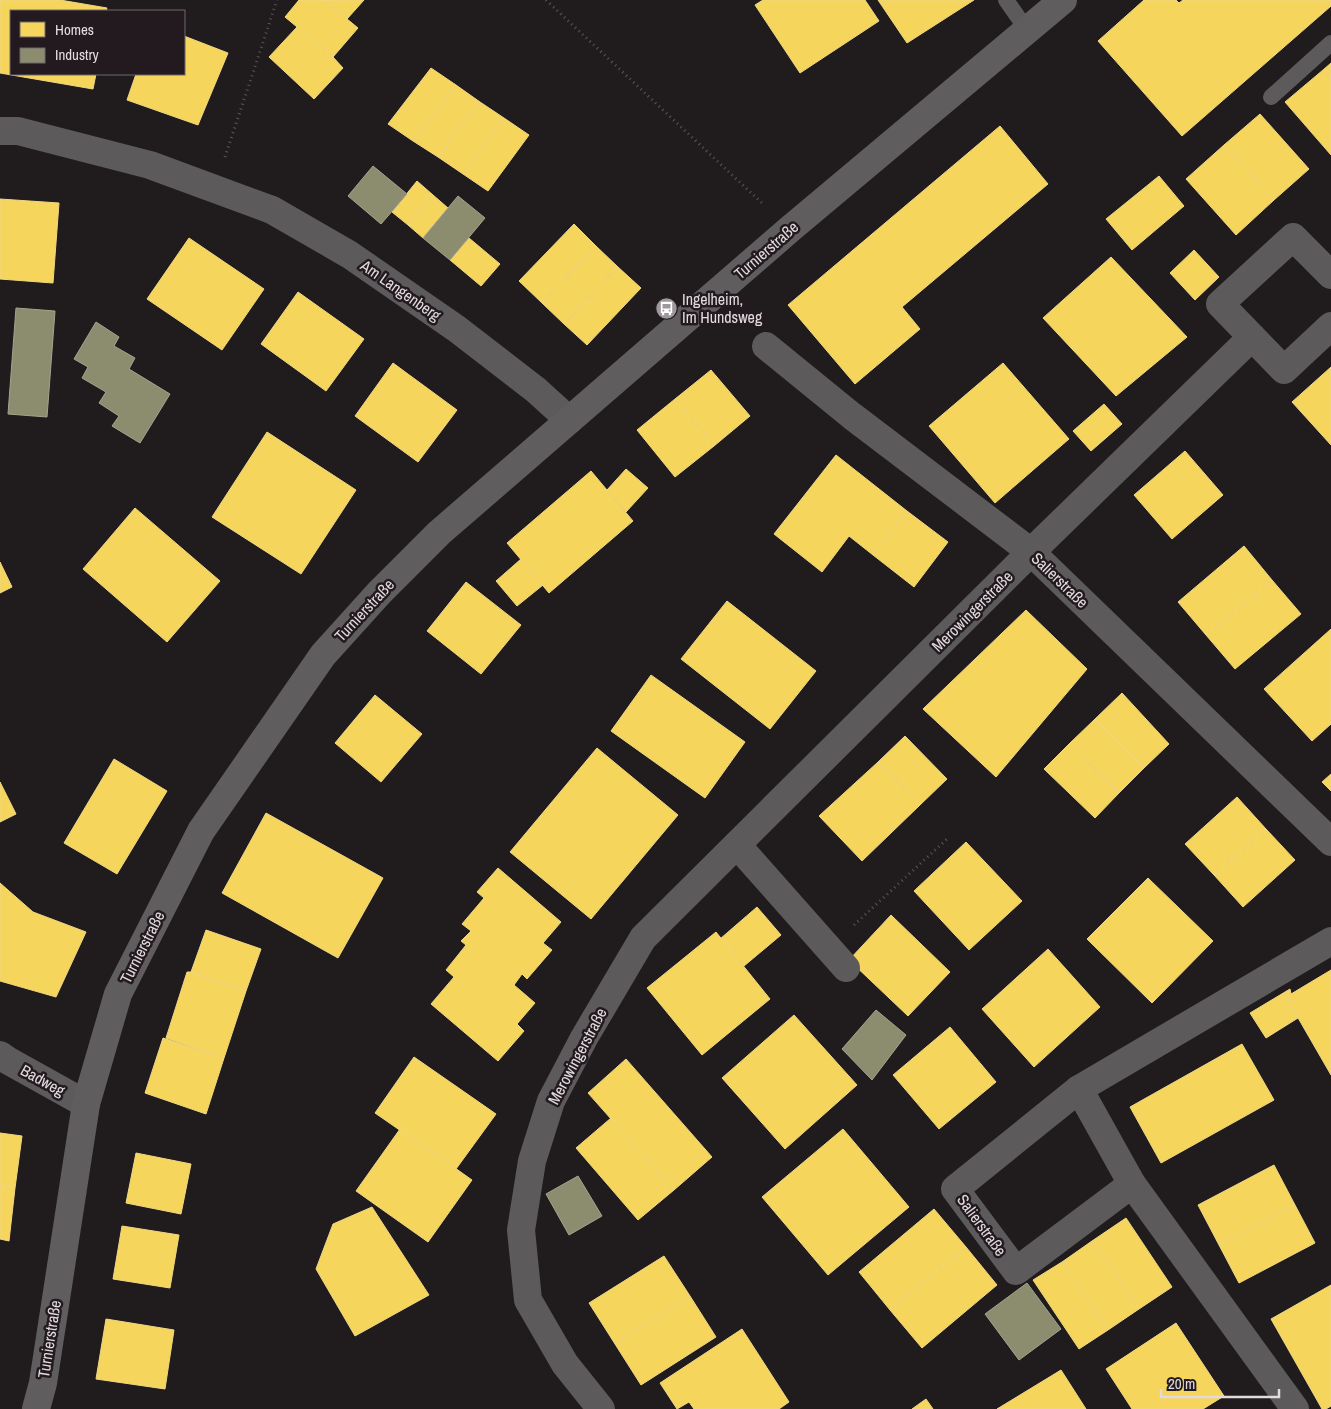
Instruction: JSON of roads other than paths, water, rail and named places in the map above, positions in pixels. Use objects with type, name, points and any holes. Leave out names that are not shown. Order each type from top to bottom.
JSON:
[{"type":"main road","name":"Turnierstraße","points":[[36,1409],[43,1383],[86,1104],[118,994],[201,831],[323,655],[379,593],[439,533],[790,229],[1063,0]]},
{"type":"street","name":"Am Langenberg","points":[[0,131],[18,131],[150,165],[272,210],[350,255],[457,329],[536,390],[569,420]]},
{"type":"street","points":[[1331,275],[1293,237],[1220,304],[1284,370],[1331,326]]},
{"type":"street","name":"Merowingerstraße","points":[[601,1409],[565,1364],[528,1300],[520,1230],[532,1161],[551,1101],[584,1038],[643,938],[1031,552],[1252,337]]},
{"type":"street","name":"Salierstraße","points":[[766,346],[852,416],[1031,552],[1331,842]]},
{"type":"street","points":[[737,845],[837,959]]},
{"type":"street","name":"Salierstraße","points":[[1132,1184],[1016,1271],[955,1189],[1078,1089],[1331,941]]},
{"type":"street","name":"Badweg","points":[[0,1055],[86,1104]]},
{"type":"street","points":[[1078,1089],[1132,1184],[1295,1409]]},
{"type":"lane","points":[[1006,0],[1027,30]]},
{"type":"lane","points":[[1271,97],[1331,43]]},
{"type":"place","name":"Ingelheim, Im Hundsweg","points":[[666,308]]}]
